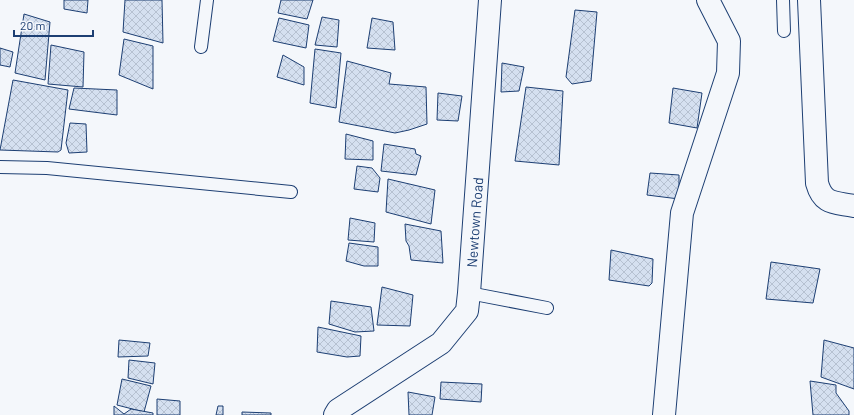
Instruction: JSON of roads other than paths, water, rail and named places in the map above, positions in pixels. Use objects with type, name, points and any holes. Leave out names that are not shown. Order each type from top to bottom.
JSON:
[{"type":"street","name":"Newtown Road","points":[[335,415],[338,410],[441,344],[467,311],[490,0]]},
{"type":"street","points":[[664,415],[682,213],[728,73],[729,41],[708,0]]},
{"type":"street","points":[[809,0],[817,183],[824,199],[854,206]]},
{"type":"lane","points":[[201,47],[207,0]]},
{"type":"lane","points":[[783,0],[784,31]]},
{"type":"lane","points":[[0,166],[47,168],[291,192]]},
{"type":"lane","points":[[469,293],[546,308]]}]
